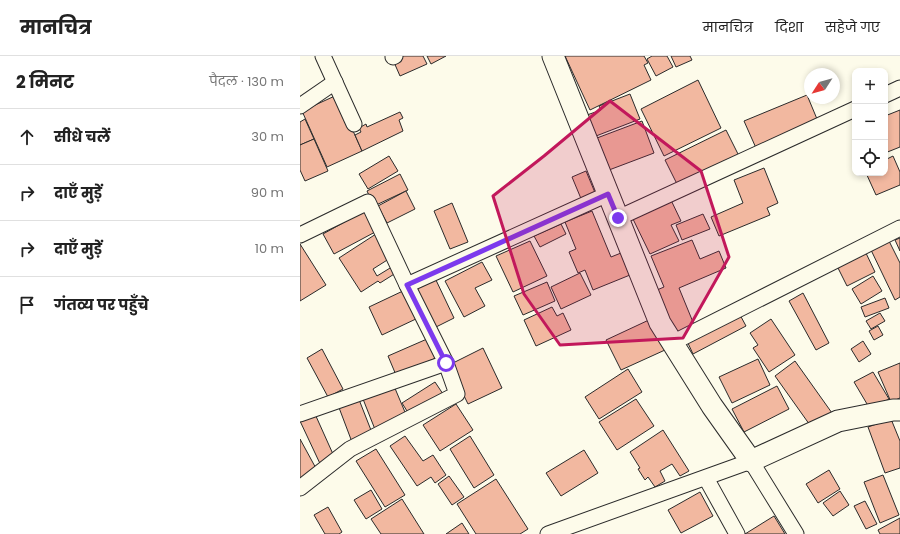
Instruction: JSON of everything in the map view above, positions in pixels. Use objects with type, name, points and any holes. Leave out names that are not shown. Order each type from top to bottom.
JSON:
[{"type":"street","points":[[323,56],[354,124]]},
{"type":"street","points":[[553,56],[660,323],[712,406],[751,461],[796,534]]},
{"type":"street","points":[[300,106],[335,82]]},
{"type":"street","points":[[888,94],[900,88]]},
{"type":"street","points":[[618,218],[852,110]]},
{"type":"street","points":[[407,285],[608,194]]},
{"type":"street","points":[[300,235],[368,202],[446,363],[458,394],[350,449],[300,488]]},
{"type":"street","points":[[672,343],[900,228]]},
{"type":"street","points":[[300,414],[446,363]]},
{"type":"street","points":[[548,534],[583,528],[751,461],[838,421],[893,410],[900,410]]},
{"type":"street","points":[[706,478],[736,534]]},
{"type":"highlighted area","points":[[610,101],[701,171],[729,257],[683,338],[560,345],[524,294],[493,196]]},
{"type":"building","points":[[401,56],[423,56],[427,64],[400,76],[393,60]]},
{"type":"building","points":[[427,56],[446,56],[431,64]]},
{"type":"building","points":[[565,56],[644,56],[648,63],[644,65],[651,80],[590,110]]},
{"type":"building","points":[[652,56],[667,56],[673,67],[656,76],[647,59]]},
{"type":"building","points":[[671,56],[690,56],[692,60],[676,67]]},
{"type":"building","points":[[698,80],[721,128],[664,156],[641,109]]},
{"type":"building","points":[[630,94],[640,119],[596,136],[587,115],[601,110],[599,106]]},
{"type":"building","points":[[337,95],[362,151],[327,167],[302,111]]},
{"type":"building","points":[[804,96],[804,104],[811,104],[822,131],[760,157],[744,121]]},
{"type":"building","points":[[900,110],[900,147],[888,152],[888,140],[888,115]]},
{"type":"building","points":[[400,112],[403,118],[399,120],[403,131],[362,151],[355,135],[361,132],[359,128],[366,124],[367,127]]},
{"type":"building","points":[[305,119],[314,139],[300,145],[300,122]]},
{"type":"building","points":[[642,121],[654,153],[609,170],[597,138]]},
{"type":"building","points":[[726,130],[741,160],[680,190],[665,160]]},
{"type":"building","points":[[314,139],[328,171],[305,181],[300,170],[300,145]]},
{"type":"building","points":[[389,156],[398,171],[368,189],[359,174]]},
{"type":"building","points":[[893,156],[900,172],[900,185],[876,195],[867,176],[888,176],[888,158]]},
{"type":"building","points":[[764,168],[778,203],[767,208],[770,215],[719,236],[711,217],[743,203],[734,180]]},
{"type":"building","points":[[586,171],[596,195],[582,201],[572,177]]},
{"type":"building","points":[[400,174],[408,190],[374,206],[367,191]]},
{"type":"building","points":[[406,191],[415,209],[387,223],[378,206]]},
{"type":"building","points":[[670,198],[681,221],[671,225],[679,241],[650,254],[632,217]]},
{"type":"building","points":[[452,203],[468,242],[450,249],[434,211]]},
{"type":"building","points":[[366,210],[377,231],[334,254],[323,234]]},
{"type":"building","points":[[592,211],[611,257],[621,253],[630,275],[593,290],[585,270],[578,273],[569,252],[576,249],[565,222]]},
{"type":"building","points":[[703,214],[710,229],[682,240],[676,225]]},
{"type":"building","points":[[561,224],[566,234],[540,247],[534,236]]},
{"type":"building","points":[[376,234],[392,257],[373,269],[377,276],[395,265],[399,271],[380,283],[378,281],[361,292],[339,258]]},
{"type":"building","points":[[900,238],[900,251],[895,240]]},
{"type":"building","points":[[692,240],[700,259],[719,251],[726,268],[679,288],[695,327],[676,335],[657,290],[664,287],[651,256]]},
{"type":"building","points":[[530,241],[547,276],[513,292],[496,256]]},
{"type":"building","points":[[889,241],[900,263],[900,297],[895,300],[871,250]]},
{"type":"building","points":[[300,244],[326,285],[300,301]]},
{"type":"building","points":[[865,251],[875,272],[847,286],[837,266]]},
{"type":"building","points":[[482,262],[492,280],[475,288],[485,306],[464,317],[445,281]]},
{"type":"building","points":[[580,273],[591,295],[561,309],[551,287]]},
{"type":"building","points":[[873,276],[882,291],[861,304],[852,289]]},
{"type":"building","points":[[435,278],[454,318],[434,328],[415,287]]},
{"type":"building","points":[[547,282],[555,301],[523,315],[514,296]]},
{"type":"building","points":[[405,290],[418,318],[382,335],[369,307]]},
{"type":"building","points":[[803,293],[829,343],[816,350],[789,301]]},
{"type":"building","points":[[885,298],[889,308],[865,317],[861,307]]},
{"type":"building","points":[[552,307],[557,316],[563,313],[571,330],[536,346],[524,320]]},
{"type":"building","points":[[739,313],[746,326],[693,354],[687,341]]},
{"type":"building","points":[[880,313],[885,321],[871,329],[866,321]]},
{"type":"building","points":[[651,319],[665,350],[621,370],[606,340]]},
{"type":"building","points":[[771,319],[795,355],[769,372],[753,348],[758,345],[750,333]]},
{"type":"building","points":[[878,326],[883,335],[874,340],[869,331]]},
{"type":"building","points":[[427,339],[436,358],[396,375],[388,356]]},
{"type":"building","points":[[863,341],[871,354],[859,362],[851,349]]},
{"type":"building","points":[[483,348],[502,388],[468,404],[449,365]]},
{"type":"building","points":[[322,349],[343,389],[328,397],[307,358]]},
{"type":"building","points":[[758,359],[770,385],[732,403],[719,377]]},
{"type":"building","points":[[795,361],[832,413],[812,428],[775,376]]},
{"type":"building","points":[[900,363],[900,398],[891,402],[878,372]]},
{"type":"building","points":[[628,369],[642,392],[599,419],[585,397]]},
{"type":"building","points":[[873,372],[889,399],[870,409],[854,382]]},
{"type":"building","points":[[435,382],[445,397],[412,419],[402,403]]},
{"type":"building","points":[[394,386],[410,424],[378,437],[363,399]]},
{"type":"building","points":[[777,386],[789,409],[744,432],[732,409]]},
{"type":"building","points":[[358,397],[376,443],[355,450],[338,405]]},
{"type":"building","points":[[636,399],[654,426],[617,450],[599,422]]},
{"type":"building","points":[[456,404],[473,430],[440,451],[423,425]]},
{"type":"building","points":[[315,414],[337,463],[323,470],[300,421]]},
{"type":"building","points":[[891,419],[900,441],[900,468],[885,473],[868,427]]},
{"type":"building","points":[[663,430],[689,471],[680,476],[672,464],[660,471],[665,481],[655,487],[648,477],[645,480],[638,469],[640,468],[630,452]]},
{"type":"building","points":[[405,436],[423,461],[433,455],[446,475],[435,483],[431,477],[417,486],[390,446]]},
{"type":"building","points":[[470,436],[494,475],[474,488],[450,449]]},
{"type":"building","points":[[300,439],[318,472],[300,482]]},
{"type":"building","points":[[376,449],[405,495],[385,507],[356,461]]},
{"type":"building","points":[[584,450],[598,473],[561,496],[546,473]]},
{"type":"building","points":[[829,470],[840,489],[818,503],[806,484]]},
{"type":"building","points":[[883,475],[899,515],[880,523],[864,482]]},
{"type":"building","points":[[449,476],[464,497],[452,505],[438,484]]},
{"type":"building","points":[[496,479],[528,529],[520,534],[476,534],[457,504]]},
{"type":"building","points":[[371,490],[382,509],[366,519],[354,500]]},
{"type":"building","points":[[840,491],[849,505],[833,516],[823,503]]},
{"type":"building","points":[[700,492],[713,516],[681,533],[668,510]]},
{"type":"building","points":[[402,499],[424,534],[381,534],[371,519]]},
{"type":"building","points":[[865,501],[877,524],[866,529],[854,506]]},
{"type":"building","points":[[328,507],[342,532],[339,534],[325,534],[314,515]]},
{"type":"building","points":[[774,516],[785,534],[745,534]]},
{"type":"building","points":[[900,518],[900,534],[880,534],[878,530]]},
{"type":"building","points":[[462,523],[469,534],[446,534]]},
{"type":"route","points":[[446,363],[407,285],[608,194],[618,218]]}]
